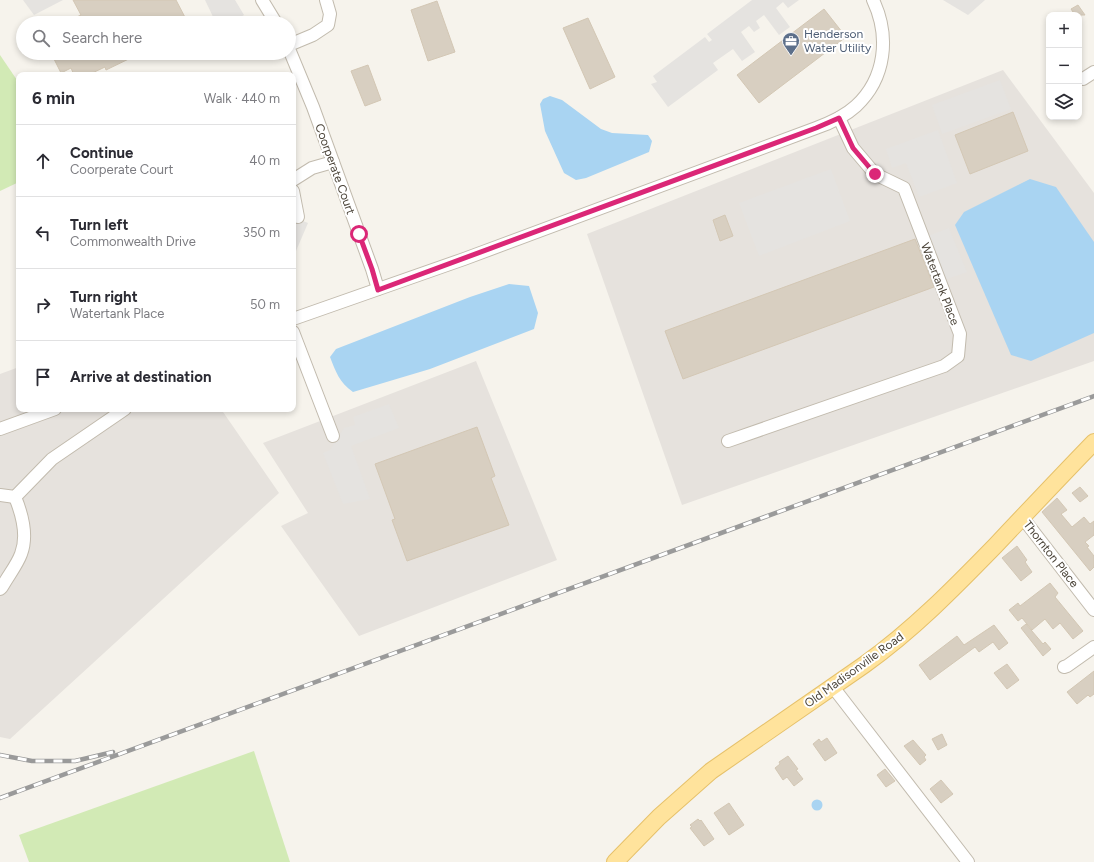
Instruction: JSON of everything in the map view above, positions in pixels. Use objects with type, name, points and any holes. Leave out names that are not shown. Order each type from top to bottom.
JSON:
[{"type":"main road","name":"Old Madisonville Road","points":[[615,862],[649,826],[711,771],[833,687],[908,632],[950,591],[1094,442]]},
{"type":"street","points":[[262,0],[272,16]]},
{"type":"street","points":[[296,42],[312,36],[328,25],[330,14],[326,0]]},
{"type":"street","points":[[296,318],[378,290],[816,128],[839,118],[856,107],[865,97],[879,73],[884,47],[883,34],[881,20],[873,0]]},
{"type":"street","name":"Coorperate Court","points":[[294,60],[313,107],[372,269],[378,290]]},
{"type":"street","points":[[1083,79],[1094,72]]},
{"type":"street","name":"Watertank Place","points":[[728,441],[944,366],[958,356],[960,334],[904,188],[875,174],[853,148],[839,118]]},
{"type":"street","points":[[296,178],[312,168],[333,162]]},
{"type":"street","points":[[296,207],[298,217]]},
{"type":"street","points":[[296,340],[333,436]]},
{"type":"street","points":[[0,429],[47,412]]},
{"type":"street","points":[[14,497],[52,459],[121,412]]},
{"type":"street","points":[[0,494],[14,497]]},
{"type":"street","points":[[0,589],[21,554],[24,530],[19,507],[14,497]]},
{"type":"street","name":"Thornton Place","points":[[1022,517],[1094,610]]},
{"type":"street","points":[[1064,667],[1068,666],[1094,647]]},
{"type":"street","points":[[833,687],[968,862]]},
{"type":"shaded area","points":[[23,0],[63,0],[34,15]]},
{"type":"shaded area","points":[[205,0],[235,0],[244,15],[242,16],[213,16]]},
{"type":"shaded area","points":[[752,0],[799,0],[788,8],[783,2],[776,8],[790,27],[779,35],[764,15],[756,21],[760,28],[754,32],[749,26],[741,32],[755,52],[742,61],[733,49],[713,63],[718,70],[668,107],[651,84],[657,82],[653,76],[705,37],[709,42],[712,40],[707,34]]},
{"type":"shaded area","points":[[943,0],[985,0],[968,15]]},
{"type":"shaded area","points":[[1003,70],[1094,193],[1094,361],[682,505],[587,234]]},
{"type":"shaded area","points":[[1000,80],[1011,109],[942,134],[932,105]]},
{"type":"shaded area","points":[[938,130],[957,183],[919,197],[906,163],[892,168],[886,149]]},
{"type":"shaded area","points":[[831,169],[850,221],[759,256],[739,203]]},
{"type":"shaded area","points":[[296,218],[308,223],[296,251]]},
{"type":"shaded area","points":[[949,228],[967,272],[944,280],[928,236]]},
{"type":"shaded area","points":[[476,361],[557,560],[359,636],[281,526],[308,513],[263,443]]},
{"type":"shaded area","points":[[16,368],[16,412],[223,412],[279,493],[10,739],[0,737],[0,374]]},
{"type":"shaded area","points":[[389,404],[399,428],[351,446],[370,499],[343,504],[323,453],[330,450],[344,428],[355,425],[353,417]]},
{"type":"green space","points":[[0,55],[16,79],[16,183],[0,191]]},
{"type":"green space","points":[[254,751],[290,862],[29,862],[19,835]]},
{"type":"water","points":[[550,96],[562,100],[601,129],[612,133],[648,135],[652,141],[649,152],[586,178],[576,180],[564,173],[545,131],[540,104],[543,99]]},
{"type":"water","points":[[1030,179],[1056,187],[1094,242],[1094,333],[1031,361],[1011,355],[955,225],[964,212]]},
{"type":"water","points":[[509,284],[529,286],[538,313],[534,329],[430,369],[353,392],[338,376],[330,357],[336,349],[470,297]]},
{"type":"water","points":[[815,800],[819,800],[821,801],[821,809],[815,810],[812,807],[812,803]]},
{"type":"building","points":[[73,0],[176,0],[184,16],[79,16],[81,15]]},
{"type":"building","points":[[437,1],[455,52],[428,61],[411,10]]},
{"type":"building","points":[[1078,5],[1085,15],[1082,15],[1082,12],[1073,12],[1071,9]]},
{"type":"building","name":"Henderson Water Utility","points":[[824,9],[846,37],[759,103],[737,75]]},
{"type":"building","points":[[588,18],[615,77],[590,89],[563,28]]},
{"type":"building","points":[[54,60],[127,60],[106,70],[105,67],[94,72],[73,72],[71,68],[60,72]]},
{"type":"building","points":[[368,65],[381,100],[365,106],[351,71]]},
{"type":"building","points":[[1013,112],[1028,151],[970,174],[955,135]]},
{"type":"building","points":[[725,215],[733,236],[720,241],[713,220]]},
{"type":"building","points":[[915,239],[934,287],[683,379],[665,331]]},
{"type":"building","points":[[477,427],[495,476],[491,478],[509,525],[407,561],[392,520],[395,519],[375,464]]},
{"type":"building","points":[[1080,487],[1088,496],[1080,502],[1072,493]]},
{"type":"building","points":[[1057,498],[1067,510],[1061,514],[1072,527],[1084,517],[1090,524],[1094,521],[1094,535],[1085,542],[1089,546],[1087,547],[1094,556],[1094,567],[1090,571],[1042,512]]},
{"type":"building","points":[[1017,546],[1027,560],[1025,562],[1032,572],[1021,581],[1002,558]]},
{"type":"building","points":[[1050,583],[1058,593],[1055,597],[1083,631],[1073,639],[1060,623],[1053,629],[1045,619],[1032,630],[1022,618],[1018,621],[1009,610],[1018,603],[1020,606]]},
{"type":"building","points":[[1026,624],[1043,644],[1045,642],[1051,649],[1043,656],[1021,628]]},
{"type":"building","points":[[994,625],[1008,643],[999,650],[993,642],[979,652],[975,647],[930,680],[919,665],[957,636],[964,645]]},
{"type":"building","points":[[1007,664],[1019,680],[1007,689],[994,673]]},
{"type":"building","points":[[1094,671],[1094,694],[1090,697],[1088,695],[1077,704],[1067,692]]},
{"type":"building","points":[[942,734],[947,745],[938,750],[932,739]]},
{"type":"building","points":[[827,738],[837,753],[825,761],[813,744],[819,739],[821,742]]},
{"type":"building","points":[[913,740],[926,755],[924,757],[926,760],[920,765],[904,746]]},
{"type":"building","points":[[788,756],[798,769],[796,770],[803,779],[794,786],[787,777],[783,780],[775,768],[780,764],[779,762]]},
{"type":"building","points":[[885,769],[895,781],[886,787],[877,775]]},
{"type":"building","points":[[941,780],[953,794],[941,803],[930,789]]},
{"type":"building","points":[[729,803],[744,825],[729,835],[714,813]]},
{"type":"building","points":[[698,819],[700,821],[701,820],[714,839],[704,846],[690,828],[692,827],[690,825]]},
{"type":"railway","points":[[0,798],[1094,396]]},
{"type":"railway","points":[[0,755],[32,761],[75,761],[113,752]]},
{"type":"place","name":"Henderson Water Utility","points":[[791,56]]},
{"type":"route","points":[[359,234],[378,290],[830,123],[839,118],[853,148],[875,174]]}]
